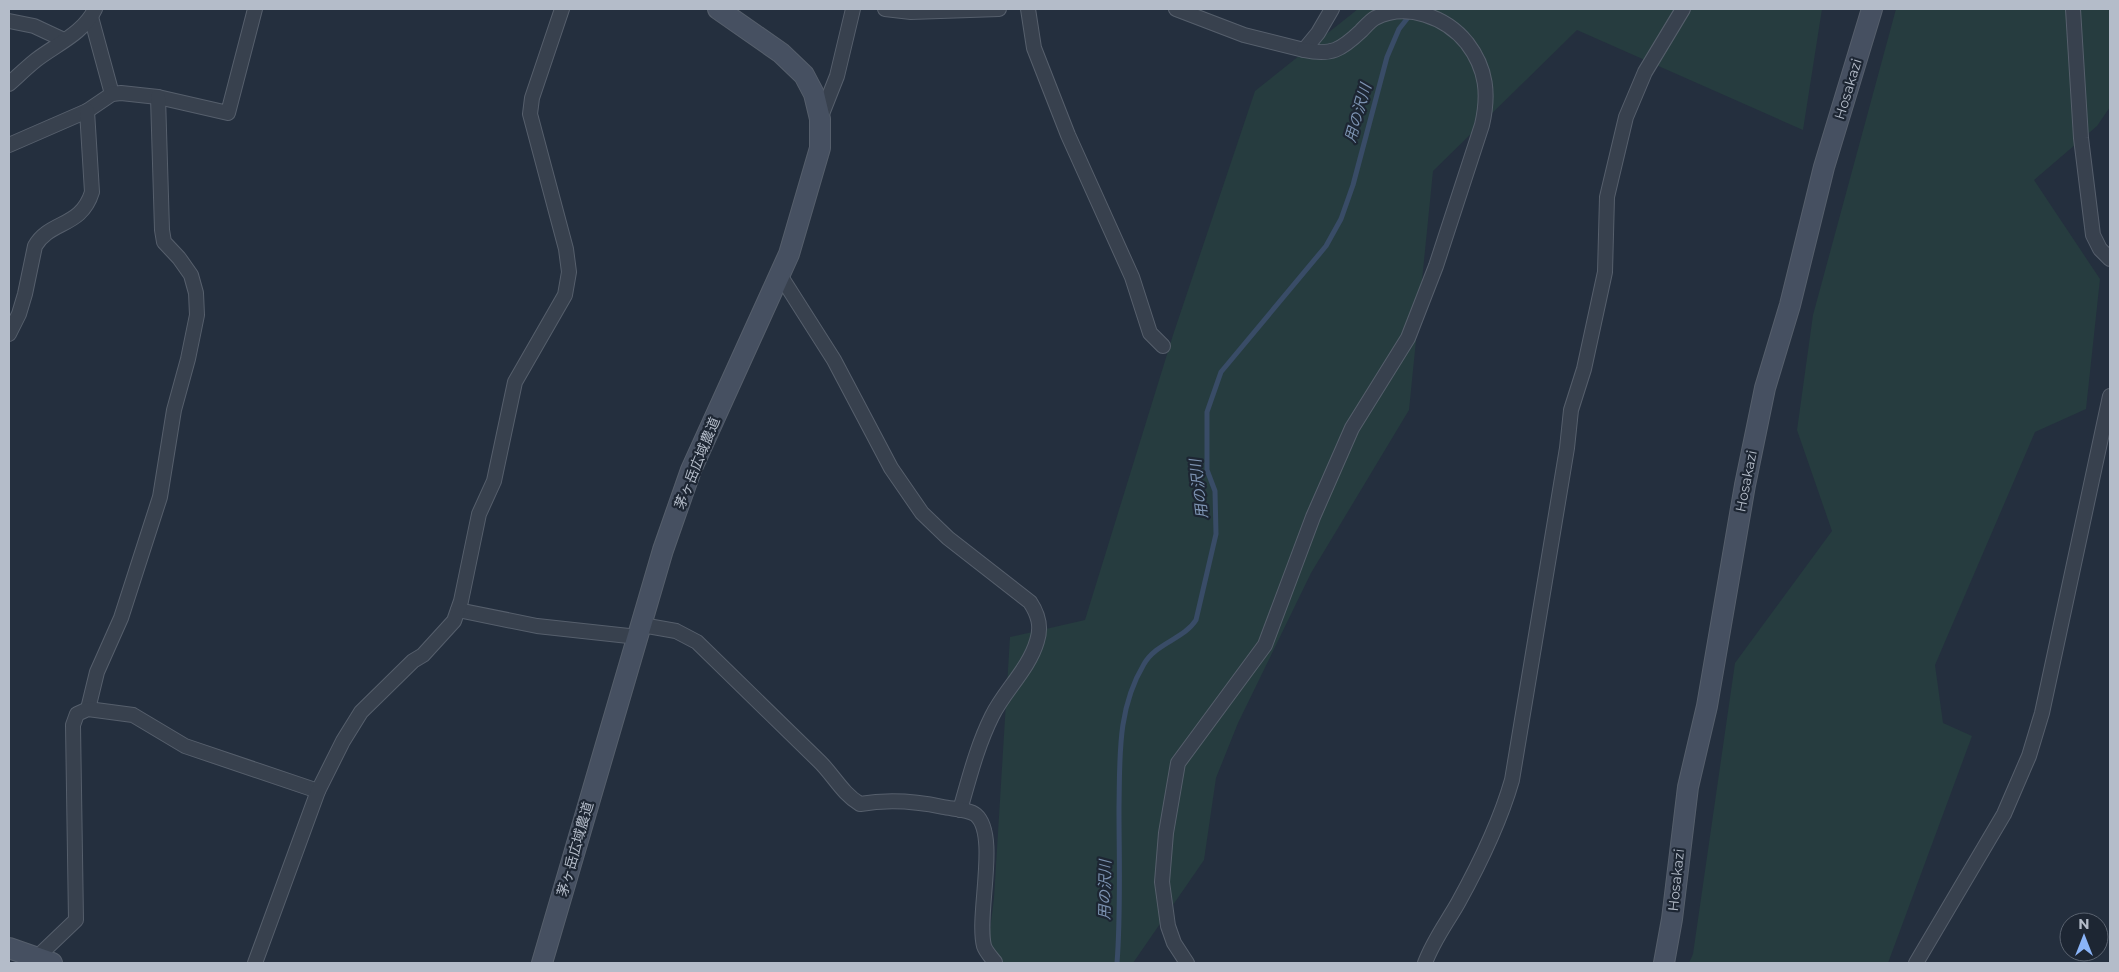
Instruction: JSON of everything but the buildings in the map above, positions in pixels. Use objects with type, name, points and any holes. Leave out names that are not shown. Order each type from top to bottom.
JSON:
[{"type":"street","points":[[9,145],[87,111],[112,94],[158,97],[228,113],[255,9]]},
{"type":"street","points":[[255,963],[318,791],[343,741],[361,712],[406,668],[423,655],[454,621],[479,514],[494,482],[515,382],[565,295],[569,272],[566,249],[530,114],[532,98],[562,9]]},
{"type":"street","name":"茅ヶ岳広域農道","points":[[542,963],[663,550],[692,470],[789,254],[820,148],[820,119],[814,94],[804,75],[781,53],[718,9]]},
{"type":"street","points":[[820,119],[837,76],[853,9]]},
{"type":"street","points":[[884,9],[911,12],[999,9]]},
{"type":"street","points":[[1028,9],[1034,48],[1068,136],[1132,277],[1150,333],[1163,346]]},
{"type":"street","points":[[1176,9],[1244,35],[1320,54],[1338,50],[1375,18],[1405,10],[1439,19],[1460,34],[1475,54],[1486,79],[1487,103],[1482,125],[1436,266],[1408,338],[1352,428],[1313,517],[1265,645],[1178,763],[1166,833],[1162,882],[1168,926],[1174,943],[1187,963]]},
{"type":"street","points":[[1304,50],[1318,33],[1332,9]]},
{"type":"street","points":[[1425,963],[1431,946],[1467,884],[1506,801],[1512,780],[1567,448],[1571,410],[1584,369],[1605,272],[1607,197],[1610,181],[1626,118],[1644,72],[1683,9]]},
{"type":"street","name":"Hosakazi","points":[[1664,963],[1672,919],[1688,787],[1707,706],[1745,485],[1765,388],[1790,305],[1824,167],[1872,9]]},
{"type":"street","points":[[2073,9],[2081,138],[2093,235],[2100,249],[2110,260]]},
{"type":"street","points":[[9,84],[36,60],[64,40],[93,13],[112,94]]},
{"type":"street","points":[[9,21],[34,26],[64,40]]},
{"type":"street","points":[[88,709],[97,672],[121,618],[160,496],[174,410],[197,316],[196,293],[191,275],[164,242],[162,230],[158,97]]},
{"type":"street","points":[[9,334],[19,314],[35,246],[40,238],[81,213],[88,205],[92,192],[87,111]]},
{"type":"street","points":[[780,275],[834,360],[891,468],[922,513],[948,538],[1030,602],[1037,613],[1040,628],[1037,641],[1030,657],[992,716],[973,764],[960,810]]},
{"type":"street","points":[[1916,963],[2004,814],[2028,756],[2042,714],[2110,396]]},
{"type":"street","points":[[458,610],[537,626],[676,631],[698,642],[836,778],[848,797],[860,804],[879,801],[916,801],[974,814],[982,821],[987,848],[982,930],[985,948],[994,962]]},
{"type":"street","points":[[9,948],[40,961],[76,920],[73,725],[77,714],[88,709],[133,715],[185,746],[318,791]]},
{"type":"green space","points":[[1358,9],[1822,9],[1803,130],[1577,30],[1433,171],[1409,410],[1311,573],[1238,723],[1216,778],[1204,860],[1133,963],[986,963],[994,898],[1010,637],[1085,620],[1173,335],[1255,91]]},
{"type":"green space","points":[[1896,9],[2110,9],[2110,107],[2097,126],[2034,180],[2100,279],[2086,409],[2035,432],[1935,665],[1943,723],[1972,736],[1888,963],[1689,963],[1693,954],[1735,663],[1832,531],[1797,430],[1813,315]]},
{"type":"waterway","name":"用の沢川","points":[[1117,963],[1120,752],[1124,716],[1135,681],[1149,657],[1184,632],[1196,620],[1216,534],[1215,491],[1207,470],[1207,412],[1221,372],[1326,246],[1341,219],[1353,185],[1387,57],[1399,29],[1410,15]]}]
